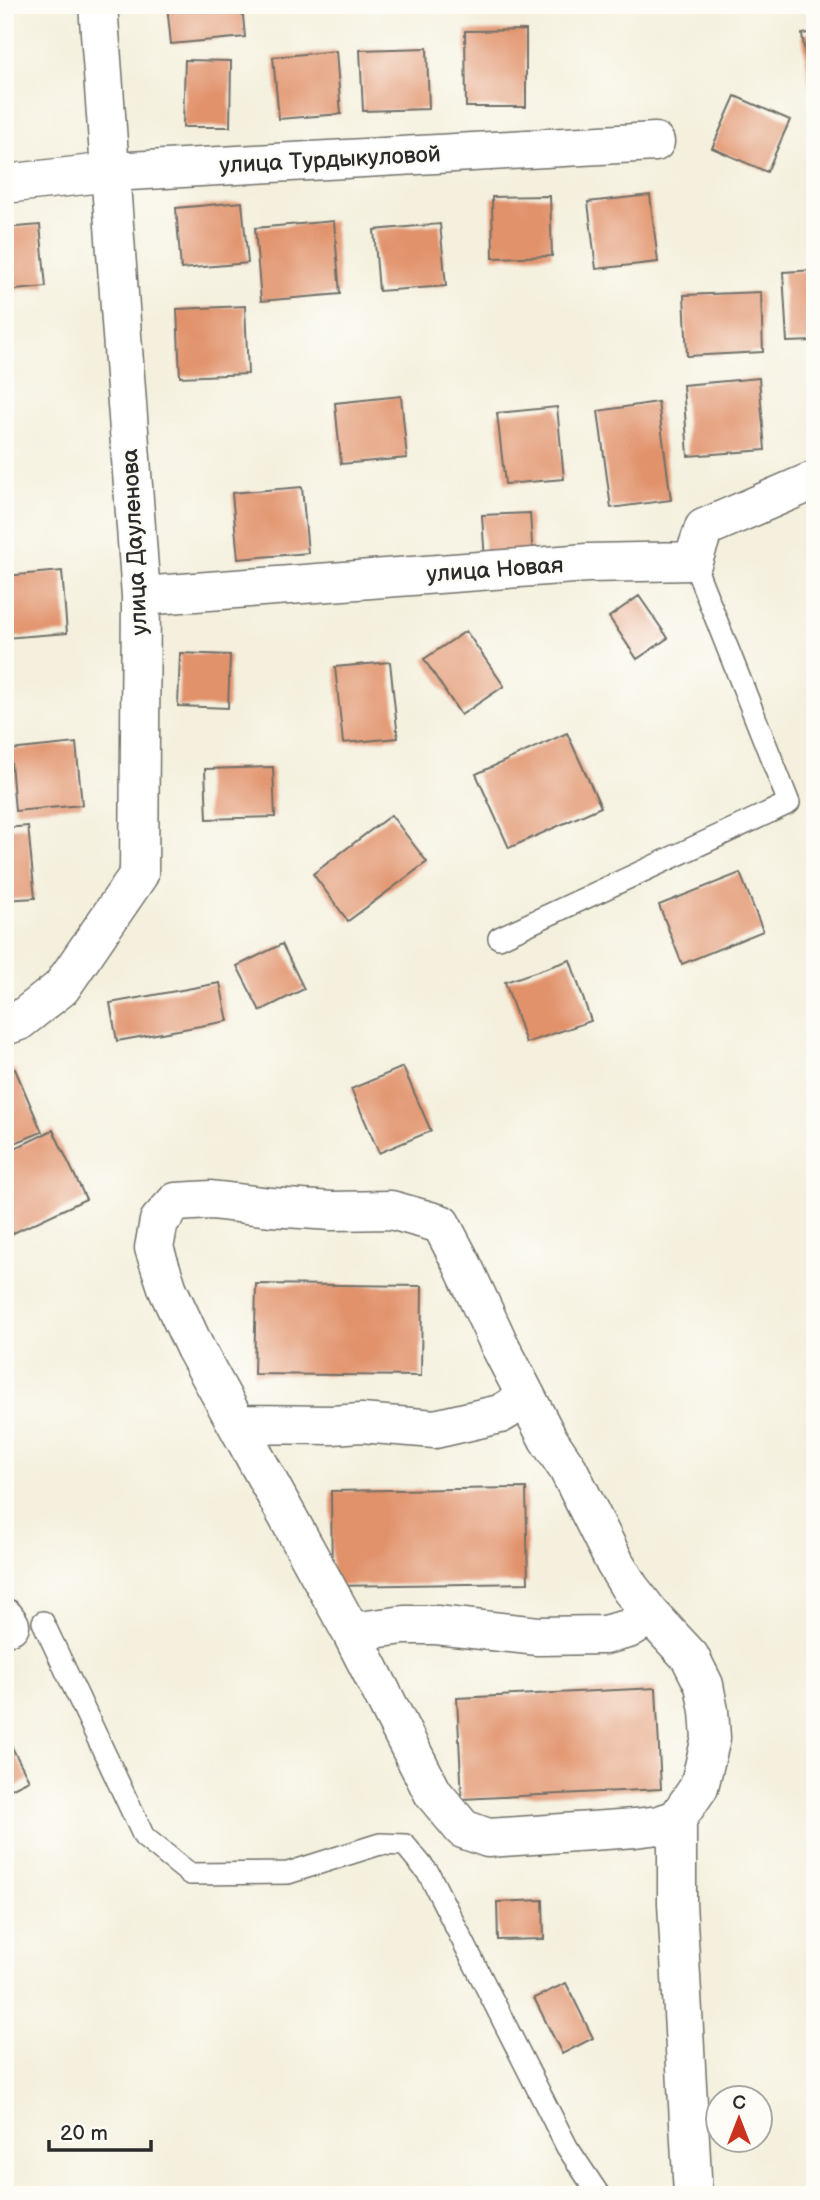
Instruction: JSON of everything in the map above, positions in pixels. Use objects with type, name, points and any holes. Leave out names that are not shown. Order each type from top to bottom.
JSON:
[{"type":"street","name":"улица Дауленова","points":[[5,1026],[19,1021],[61,988],[139,874],[141,596],[98,5]]},
{"type":"street","name":"улица Турдыкуловой","points":[[5,184],[111,172],[655,142]]},
{"type":"street","points":[[693,561],[704,528],[815,480]]},
{"type":"street","name":"улица Новая","points":[[141,596],[573,564],[693,561]]},
{"type":"street","points":[[677,1819],[635,1828],[488,1838],[463,1829],[433,1793],[351,1632],[195,1348],[169,1290],[154,1248],[159,1222],[176,1202],[211,1200],[332,1211],[391,1210],[440,1224],[548,1439],[568,1469],[615,1563],[651,1615],[690,1657],[704,1685],[710,1738],[699,1787],[677,1819],[677,1916],[693,2195]]},
{"type":"street","points":[[238,1424],[361,1423],[435,1429],[500,1414],[527,1398]]},
{"type":"street","points":[[351,1632],[404,1625],[436,1625],[538,1636],[604,1635],[628,1629],[651,1615]]},
{"type":"lane","points":[[499,938],[789,803],[693,561]]},
{"type":"lane","points":[[19,1622],[144,1836],[190,1874],[288,1873],[380,1844],[405,1845],[429,1874],[567,2147],[599,2195]]},
{"type":"building","points":[[167,5],[242,5],[245,37],[171,44]]},
{"type":"building","points":[[526,30],[526,107],[466,107],[465,31]]},
{"type":"building","points":[[815,32],[815,89],[810,89],[802,34]]},
{"type":"building","points":[[427,48],[429,109],[363,111],[360,50]]},
{"type":"building","points":[[336,51],[341,114],[279,119],[273,57]]},
{"type":"building","points":[[185,60],[231,61],[230,127],[183,127]]},
{"type":"building","points":[[5,95],[9,95],[14,157],[5,157]]},
{"type":"building","points":[[735,96],[790,120],[767,172],[712,148]]},
{"type":"building","points":[[650,195],[658,262],[596,269],[588,202]]},
{"type":"building","points":[[550,196],[552,256],[493,258],[492,197]]},
{"type":"building","points":[[242,202],[248,263],[181,269],[176,208]]},
{"type":"building","points":[[334,221],[340,294],[261,301],[255,228]]},
{"type":"building","points":[[440,224],[446,286],[379,291],[374,230]]},
{"type":"building","points":[[40,225],[46,287],[5,291],[5,228]]},
{"type":"building","points":[[815,270],[815,341],[787,342],[783,272]]},
{"type":"building","points":[[761,292],[763,352],[687,356],[684,295]]},
{"type":"building","points":[[245,306],[248,374],[180,377],[177,309]]},
{"type":"building","points":[[759,378],[765,450],[688,456],[683,385]]},
{"type":"building","points":[[401,396],[407,458],[341,464],[335,403]]},
{"type":"building","points":[[658,402],[671,500],[611,508],[598,411]]},
{"type":"building","points":[[557,407],[564,479],[505,484],[497,413]]},
{"type":"building","points":[[302,487],[308,553],[238,559],[232,493]]},
{"type":"building","points":[[530,513],[533,559],[485,562],[482,515]]},
{"type":"building","points":[[62,571],[67,633],[5,638],[5,576]]},
{"type":"building","points":[[639,596],[668,638],[637,659],[609,617]]},
{"type":"building","points":[[466,631],[504,686],[461,715],[424,659]]},
{"type":"building","points":[[180,653],[230,655],[228,708],[178,706]]},
{"type":"building","points":[[390,662],[398,738],[343,743],[335,667]]},
{"type":"building","points":[[567,733],[601,807],[509,848],[476,774]]},
{"type":"building","points":[[76,743],[82,805],[15,811],[10,750]]},
{"type":"building","points":[[273,767],[275,817],[207,819],[205,769]]},
{"type":"building","points":[[391,815],[427,862],[348,921],[313,874]]},
{"type":"building","points":[[28,826],[35,898],[5,900],[5,828]]},
{"type":"building","points":[[740,873],[763,931],[682,964],[659,905]]},
{"type":"building","points":[[282,944],[304,989],[260,1011],[237,966]]},
{"type":"building","points":[[570,960],[591,1021],[526,1043],[505,982]]},
{"type":"building","points":[[220,983],[228,1021],[117,1041],[110,1003]]},
{"type":"building","points":[[403,1067],[431,1131],[379,1153],[351,1089]]},
{"type":"building","points":[[15,1069],[42,1132],[5,1147],[5,1073]]},
{"type":"building","points":[[53,1130],[86,1199],[5,1237],[5,1153]]},
{"type":"building","points":[[256,1284],[422,1286],[421,1376],[254,1374]]},
{"type":"building","points":[[526,1488],[528,1583],[332,1586],[331,1491]]},
{"type":"building","points":[[656,1688],[661,1789],[462,1799],[457,1698]]},
{"type":"building","points":[[5,1734],[29,1780],[5,1792]]},
{"type":"building","points":[[543,1900],[544,1939],[498,1940],[497,1902]]},
{"type":"building","points":[[566,1983],[593,2038],[562,2054],[534,1998]]}]
